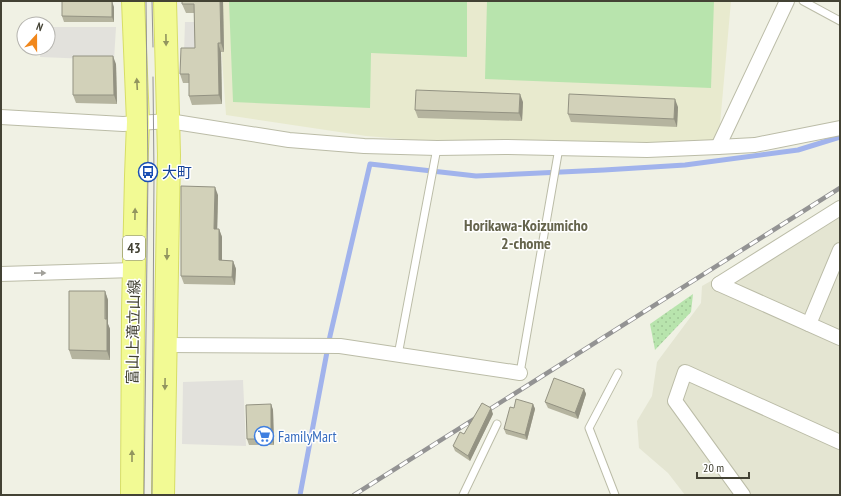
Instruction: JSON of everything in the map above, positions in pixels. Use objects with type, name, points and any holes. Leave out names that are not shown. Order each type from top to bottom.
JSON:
[{"type":"main road","name":"富山上滝立山線","points":[[132,495],[134,270],[138,122],[133,1]]},
{"type":"main road","name":"43","points":[[163,495],[169,121],[165,1]]},
{"type":"street","points":[[718,147],[787,1]]},
{"type":"street","points":[[1,117],[123,124],[169,121],[289,140],[364,146],[437,148],[647,150],[718,147],[755,145],[840,128]]},
{"type":"street","points":[[840,208],[719,284],[840,338]]},
{"type":"street","points":[[809,324],[840,250]]},
{"type":"street","points":[[1,274],[134,270]]},
{"type":"street","points":[[166,345],[340,346],[520,373]]},
{"type":"street","points":[[743,495],[676,401],[685,372],[840,442]]},
{"type":"lane","points":[[802,1],[840,21]]},
{"type":"lane","points":[[398,355],[437,148]]},
{"type":"lane","points":[[520,373],[559,148]]},
{"type":"lane","points":[[615,495],[589,428],[618,373]]},
{"type":"lane","points":[[463,495],[497,424]]},
{"type":"shaded area","points":[[218,1],[731,1],[718,147],[415,140],[366,136],[226,115]]},
{"type":"shaded area","points":[[185,22],[196,22],[197,54],[184,53]]},
{"type":"shaded area","points":[[56,27],[116,27],[114,60],[40,57],[56,56]]},
{"type":"shaded area","points":[[829,214],[840,218],[840,495],[685,495],[668,473],[639,448],[637,421],[652,396],[657,362],[701,303],[702,286]]},
{"type":"shaded area","points":[[243,380],[246,446],[182,444],[183,382]]},
{"type":"green space","points":[[229,1],[467,1],[467,57],[371,53],[370,108],[233,102]]},
{"type":"green space","points":[[487,1],[714,1],[711,88],[485,79]]},
{"type":"green space","points":[[693,294],[691,312],[655,350],[650,324]]},
{"type":"building","points":[[62,1],[112,1],[112,17],[62,16]]},
{"type":"building","points":[[182,1],[220,1],[221,43],[218,43],[219,95],[189,96],[189,74],[180,74],[181,48],[195,48],[194,4],[182,4]]},
{"type":"building","points":[[73,56],[113,56],[114,95],[73,95]]},
{"type":"building","points":[[416,90],[520,94],[519,113],[415,110]]},
{"type":"building","points":[[569,94],[675,99],[674,119],[568,114]]},
{"type":"building","points":[[181,186],[215,187],[214,229],[219,229],[219,260],[233,261],[232,277],[181,276]]},
{"type":"building","points":[[69,291],[105,291],[107,351],[69,350]]},
{"type":"building","points":[[554,378],[584,389],[575,413],[545,402]]},
{"type":"building","points":[[516,399],[533,404],[525,435],[504,429],[510,407],[514,408]]},
{"type":"building","points":[[482,403],[491,408],[468,456],[453,446],[460,432],[464,434]]},
{"type":"building","points":[[271,404],[271,439],[247,439],[246,405]]},
{"type":"waterway","points":[[300,495],[330,336],[370,164],[476,176],[604,170],[685,165],[798,150],[840,137]]},
{"type":"tram line","points":[[144,495],[148,172],[146,1]]},
{"type":"tram line","points":[[152,1],[153,47]]},
{"type":"tram line","points":[[152,495],[154,176],[153,77]]},
{"type":"railway","points":[[354,495],[840,188]]},
{"type":"place","name":"大町","points":[[148,172]]},
{"type":"place","name":"FamilyMart","points":[[264,436]]},
{"type":"district","name":"Horikawa-Koizumicho 2-chome","points":[[526,234]]}]
